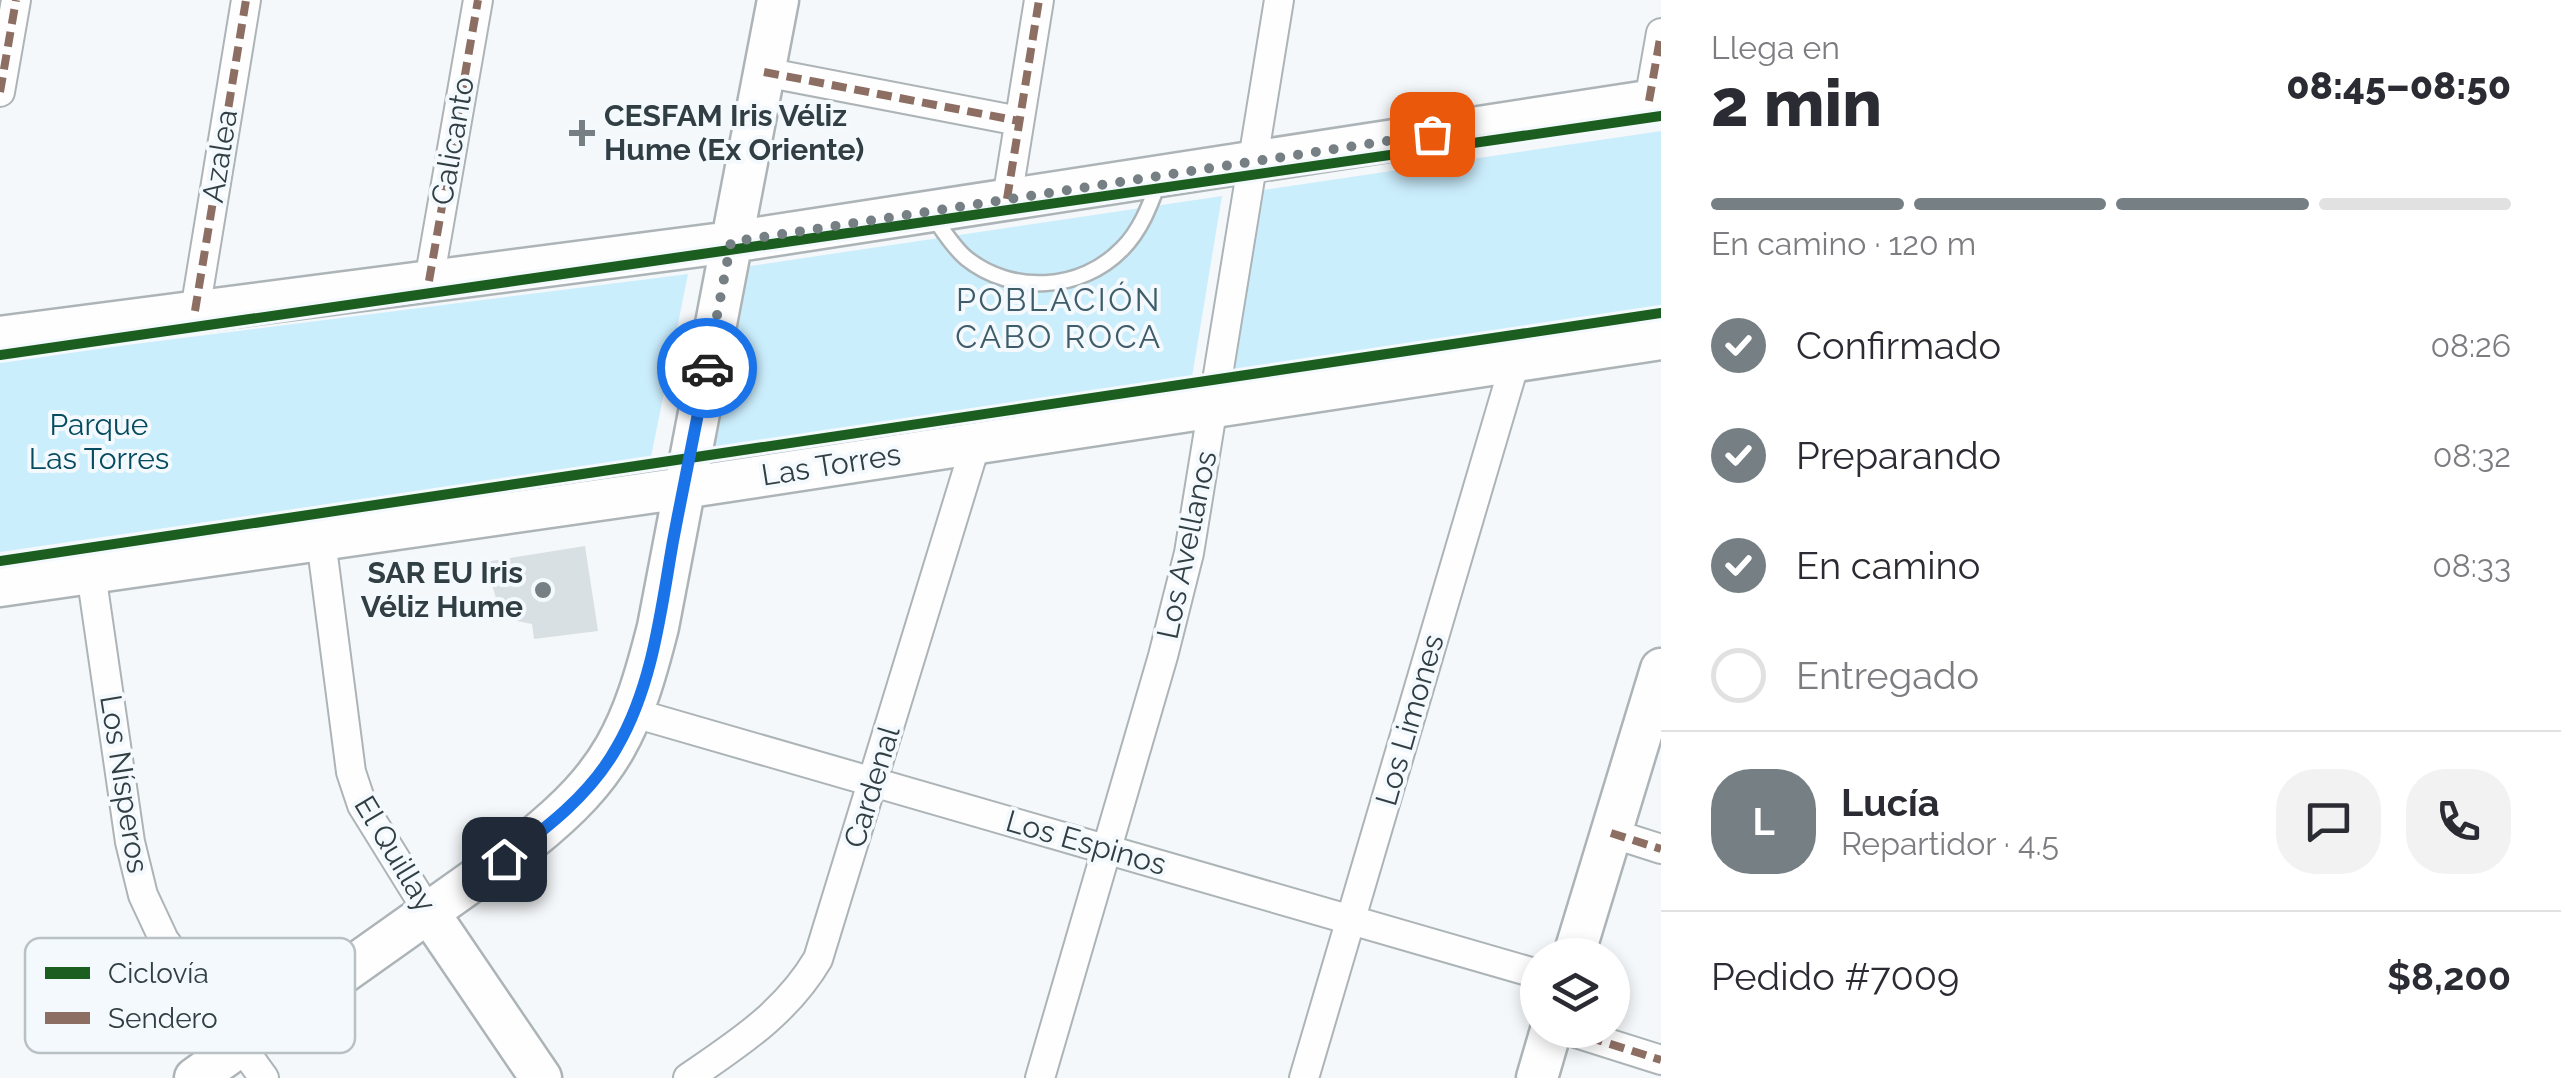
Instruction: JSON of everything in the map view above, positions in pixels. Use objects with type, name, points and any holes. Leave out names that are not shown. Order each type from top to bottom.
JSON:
[{"type":"street","points":[[0,92],[16,0]]},
{"type":"street","name":"Azalea","points":[[195,311],[246,0]]},
{"type":"street","name":"Calicanto","points":[[430,281],[478,0]]},
{"type":"street","points":[[355,965],[529,841],[574,802],[616,749],[634,713],[658,627],[778,0]]},
{"type":"street","points":[[1007,199],[1039,0]]},
{"type":"street","name":"Los Avellanos","points":[[1040,1078],[1186,567],[1279,0]]},
{"type":"street","points":[[0,336],[731,242],[1655,100],[1661,33]]},
{"type":"street","points":[[764,72],[1020,121]]},
{"type":"street","name":"Las Torres","points":[[0,586],[683,488],[1661,340]]},
{"type":"street","name":"Los Limones","points":[[1304,1078],[1515,362]]},
{"type":"street","name":"Cardenal","points":[[688,1078],[773,1017],[806,979],[827,935],[976,443]]},
{"type":"street","name":"El Quillay","points":[[320,540],[351,772],[362,805],[429,913],[541,1078]]},
{"type":"street","name":"Los Nísperos","points":[[92,573],[130,842],[143,895],[163,938]]},
{"type":"street","points":[[1579,938],[1661,669]]},
{"type":"street","name":"Los Espinos","points":[[634,713],[1520,969]]},
{"type":"street","points":[[1611,833],[1661,850]]},
{"type":"street","points":[[1537,1078],[1546,1048]]},
{"type":"street","points":[[1623,1048],[1661,1060]]},
{"type":"street","points":[[195,1078],[230,1053]]},
{"type":"street","name":"Los Nísperos","points":[[247,1053],[264,1078]]},
{"type":"lane","points":[[930,211],[952,244],[981,268],[1016,282],[1054,283],[1091,272],[1122,249],[1144,217],[1160,176]]},
{"type":"green space","points":[[1661,131],[1661,309],[1234,371],[1263,190]]},
{"type":"green space","points":[[1222,196],[1192,377],[715,447],[750,266]]},
{"type":"green space","name":"Parque Las Torres","points":[[688,274],[651,457],[0,552],[0,361]]},
{"type":"building","name":"SAR EU Iris Véliz Hume","points":[[585,546],[598,631],[534,639],[532,624],[502,618],[485,562]]},
{"type":"marked path","points":[[0,92],[16,0]]},
{"type":"marked path","points":[[195,311],[246,0]]},
{"type":"marked path","points":[[429,281],[478,0]]},
{"type":"marked path","points":[[1007,199],[1039,0]]},
{"type":"marked path","points":[[1649,101],[1661,33]]},
{"type":"marked path","points":[[764,72],[1019,121]]},
{"type":"marked path","points":[[1611,833],[1661,849]]},
{"type":"marked path","points":[[1623,1048],[1661,1060]]},
{"type":"cycle path","points":[[0,355],[1661,116]]},
{"type":"cycle path","points":[[0,561],[1661,313]]},
{"type":"way so far","points":[[707,368],[731,242],[1432,134]]},
{"type":"place","name":"CESFAM Iris Véliz Hume (Ex Oriente)","points":[[582,133]]},
{"type":"place","name":"SAR EU Iris Véliz Hume","points":[[543,590]]},
{"type":"district","name":"POBLACIÓN CABO ROCA","points":[[1059,318]]},
{"type":"route","points":[[504,859],[552,823],[593,781],[616,749],[634,713],[658,627],[707,368]]}]
